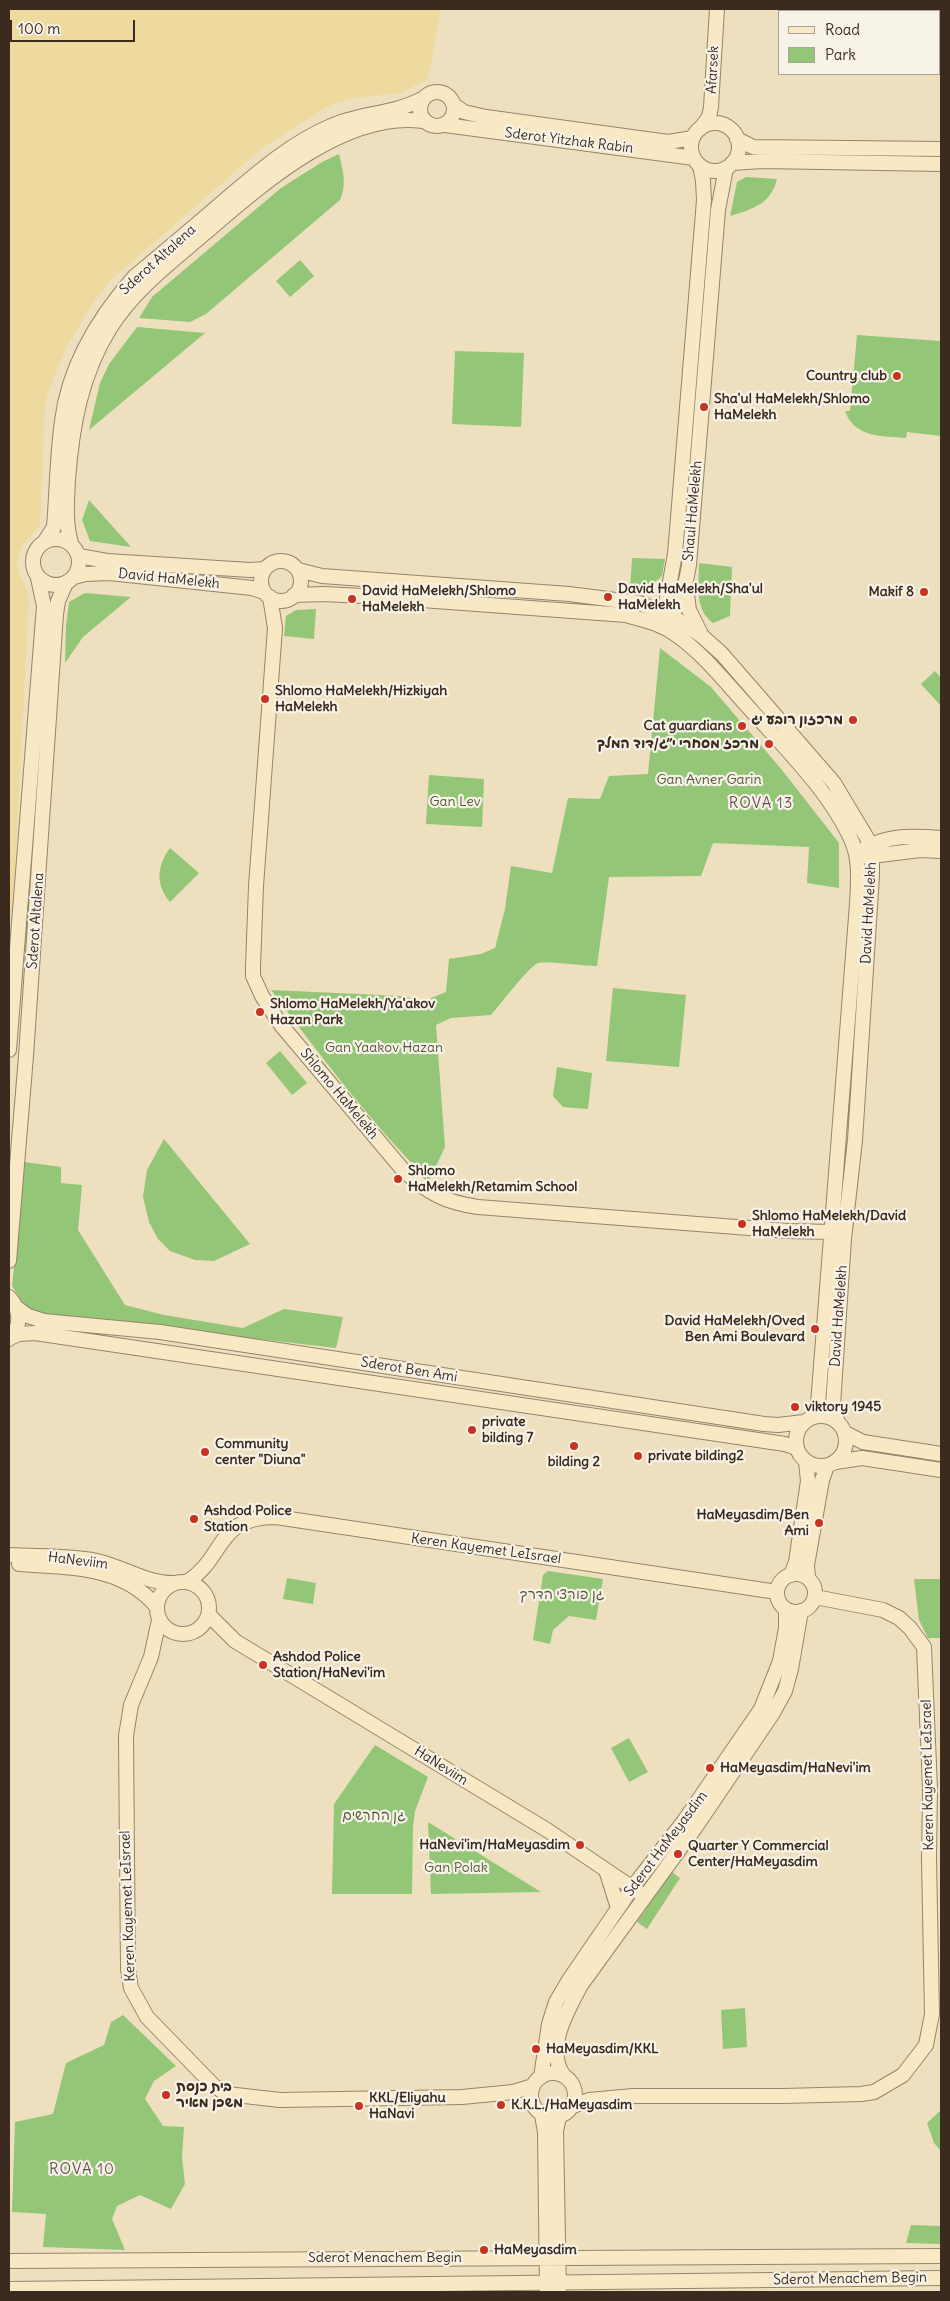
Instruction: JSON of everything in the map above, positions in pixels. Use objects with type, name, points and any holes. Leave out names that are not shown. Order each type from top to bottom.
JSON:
[{"type":"street","name":"Afarsek","points":[[696,133],[708,117],[712,107],[717,9]]},
{"type":"street","name":"Afarsek","points":[[725,9],[720,108],[726,127]]},
{"type":"street","points":[[440,92],[449,97],[454,105],[453,114],[445,125],[436,127],[423,121],[419,112],[422,99],[430,93],[440,92]]},
{"type":"street","name":"Sderot Altalena","points":[[45,541],[54,527],[62,420],[70,382],[101,317],[118,295],[134,277],[268,164],[299,143],[330,126],[356,116],[406,107],[422,99]]},
{"type":"street","name":"Sderot Yitzhak Rabin","points":[[454,105],[464,112],[486,117],[668,142],[696,133]]},
{"type":"street","name":"Sderot Altalena","points":[[71,543],[66,516],[77,408],[94,359],[122,311],[165,267],[259,188],[302,157],[337,139],[371,126],[399,120],[423,121]]},
{"type":"street","points":[[941,149],[753,147],[737,139],[726,127],[713,124],[696,133],[691,152],[697,162],[713,171],[729,166],[762,161],[941,164]]},
{"type":"street","name":"Sderot Yitzhak Rabin","points":[[445,125],[697,162]]},
{"type":"street","points":[[729,166],[738,152],[737,139]]},
{"type":"street","name":"Shaul HaMelekh","points":[[666,618],[675,554],[704,200],[703,181],[697,162]]},
{"type":"street","name":"Shaul HaMelekh","points":[[666,618],[686,583],[693,520],[718,210],[729,166]]},
{"type":"street","points":[[58,538],[71,543],[79,556],[79,567],[70,580],[51,585],[38,578],[33,567],[33,555],[45,541],[58,538]]},
{"type":"street","name":"David HaMelekh","points":[[79,556],[126,562],[250,570],[265,569]]},
{"type":"street","points":[[281,561],[290,563],[298,570],[301,580],[298,591],[290,597],[275,600],[267,595],[261,580],[265,569],[271,563],[281,561]]},
{"type":"street","name":"David HaMelekh","points":[[298,570],[322,576],[569,594],[639,603],[702,636],[732,664],[834,783],[860,825],[871,851],[872,887],[855,1140],[844,1239],[833,1405],[842,1428]]},
{"type":"street","name":"David HaMelekh","points":[[70,580],[86,574],[109,573],[252,588],[267,595]]},
{"type":"street","name":"Sderot Altalena","points":[[9,1050],[44,606],[38,578]]},
{"type":"street","name":"Sderot Altalena","points":[[9,1261],[26,1056],[56,614],[58,601],[70,580]]},
{"type":"street","points":[[639,603],[652,599],[664,590],[671,581]]},
{"type":"street","points":[[686,583],[689,610],[702,636]]},
{"type":"street","name":"David HaMelekh","points":[[290,597],[324,594],[381,597],[666,618]]},
{"type":"street","name":"Shlomo HaMelekh","points":[[267,595],[275,628],[256,886],[253,976],[268,1007],[281,1026],[403,1170],[418,1184],[444,1200],[478,1207],[788,1231],[844,1239]]},
{"type":"street","name":"Shlomo HaMelekh","points":[[275,628],[290,597]]},
{"type":"street","name":"David HaMelekh","points":[[666,618],[677,635],[706,661],[790,752],[818,787],[840,820],[853,842],[856,854],[858,878],[854,952],[818,1404],[809,1420]]},
{"type":"street","points":[[860,825],[877,833],[898,837],[941,838]]},
{"type":"street","points":[[871,851],[898,837]]},
{"type":"street","points":[[856,854],[871,851],[941,851]]},
{"type":"street","points":[[872,887],[883,867],[904,851]]},
{"type":"street","points":[[10,1338],[18,1323],[11,1300]]},
{"type":"street","name":"Sderot Ben Ami","points":[[11,1300],[28,1316],[44,1321],[160,1332],[778,1426],[809,1420]]},
{"type":"street","name":"Sderot Ben Ami","points":[[10,1338],[27,1333],[45,1334],[785,1444],[796,1448]]},
{"type":"street","points":[[791,1575],[796,1562],[808,1482],[806,1462],[796,1448],[796,1437],[809,1420],[826,1416],[863,1442],[941,1454]]},
{"type":"street","points":[[808,1578],[807,1565],[822,1480],[831,1464],[844,1452],[846,1440],[842,1428]]},
{"type":"street","points":[[806,1462],[816,1466],[831,1464],[849,1458],[862,1458],[941,1470]]},
{"type":"street","name":"Keren Kayemet LeIsrael","points":[[181,1583],[196,1576],[223,1538],[241,1524],[259,1518],[276,1517],[777,1592]]},
{"type":"street","name":"Keren Kayemet LeIsrael","points":[[205,1593],[205,1582],[210,1558]]},
{"type":"street","name":"HaNeviim","points":[[10,1559],[84,1559],[111,1564],[157,1582],[181,1583]]},
{"type":"street","name":"HaNeviim","points":[[10,1559],[81,1569],[120,1579],[140,1589],[158,1614]]},
{"type":"street","points":[[791,1575],[801,1575],[808,1578],[814,1586],[815,1597],[810,1606],[801,1611],[786,1609],[779,1602],[777,1592],[781,1581],[791,1575]]},
{"type":"street","points":[[181,1583],[194,1584],[205,1593],[208,1600],[209,1615],[197,1630],[187,1634],[175,1634],[163,1626],[158,1614],[160,1595],[181,1583]]},
{"type":"street","name":"Keren Kayemet LeIsrael","points":[[572,2106],[589,2100],[633,2096],[783,2096],[874,2092],[903,2075],[926,2044],[932,2014],[929,1860],[930,1788],[924,1647],[910,1628],[899,1618],[883,1610],[815,1597]]},
{"type":"street","name":"Sderot HaMeyasdim","points":[[568,2080],[558,2064],[557,2056],[558,2036],[568,2011],[581,1985],[638,1892],[761,1709],[780,1661],[786,1628],[786,1609]]},
{"type":"street","name":"Sderot HaMeyasdim","points":[[537,2081],[549,2024],[556,2002],[569,1980],[618,1908],[638,1892],[700,1821],[773,1714],[785,1691],[791,1669],[801,1611]]},
{"type":"street","name":"Keren Kayemet LeIsrael","points":[[158,1614],[151,1657],[131,1705],[126,1736],[128,1969],[131,1988],[144,2012],[204,2077],[227,2094],[280,2100],[462,2096],[513,2092],[537,2081]]},
{"type":"street","name":"HaNeviim","points":[[209,1615],[223,1632],[235,1641],[547,1830],[638,1892]]},
{"type":"street","name":"HaNeviim","points":[[197,1630],[235,1641]]},
{"type":"street","name":"Keren Kayemet LeIsrael","points":[[151,1657],[163,1642],[175,1634]]},
{"type":"street","points":[[605,1870],[618,1908]]},
{"type":"street","points":[[552,2073],[568,2080],[575,2097],[568,2112],[551,2118],[542,2115],[532,2104],[531,2095],[537,2081],[552,2073]]},
{"type":"street","name":"Keren Kayemet LeIsrael","points":[[568,2080],[587,2090],[633,2096]]},
{"type":"street","name":"Keren Kayemet LeIsrael","points":[[462,2096],[532,2104]]},
{"type":"street","points":[[542,2115],[545,2132],[553,2257]]},
{"type":"street","points":[[553,2287],[556,2131],[559,2116]]},
{"type":"street","name":"Sderot Menachem Begin","points":[[9,2261],[941,2256]]},
{"type":"street","name":"Sderot Menachem Begin","points":[[9,2289],[553,2287],[941,2278]]},
{"type":"green space","points":[[941,9],[941,46],[940,10],[883,10]]},
{"type":"green space","points":[[339,154],[344,183],[340,200],[206,314],[190,322],[139,318],[152,297],[281,188],[322,162]]},
{"type":"green space","points":[[746,177],[777,179],[766,200],[753,208],[730,216],[737,182]]},
{"type":"green space","points":[[300,260],[314,276],[290,297],[276,281]]},
{"type":"green space","points":[[137,327],[205,333],[89,430],[100,383],[109,364]]},
{"type":"green space","name":"Country club","points":[[857,335],[941,341],[941,436],[907,432],[906,438],[879,436],[862,431],[849,420],[845,411],[850,411]]},
{"type":"green space","points":[[455,351],[524,353],[521,427],[452,424]]},
{"type":"green space","points":[[89,500],[131,547],[90,541],[82,520]]},
{"type":"green space","points":[[632,558],[665,559],[662,576],[648,587],[630,589]]},
{"type":"green space","points":[[699,563],[732,567],[730,616],[713,623],[707,617],[700,604],[698,588]]},
{"type":"green space","points":[[85,593],[131,597],[83,637],[65,663],[69,602]]},
{"type":"green space","points":[[316,609],[314,639],[284,636],[286,616],[296,610]]},
{"type":"green space","points":[[660,648],[711,687],[782,770],[839,843],[839,888],[807,883],[809,847],[713,843],[701,876],[609,877],[597,966],[538,963],[522,978],[491,1015],[451,1018],[436,1025],[445,1147],[429,1181],[366,1112],[271,990],[402,996],[424,1001],[446,992],[449,959],[481,954],[495,948],[505,909],[511,866],[552,873],[568,798],[600,799],[609,776],[648,774]]},
{"type":"green space","points":[[935,671],[941,678],[941,706],[921,684]]},
{"type":"green space","name":"Gan Lev","points":[[429,775],[484,779],[482,827],[426,824]]},
{"type":"green space","points":[[170,848],[199,873],[170,902],[162,889],[160,868]]},
{"type":"green space","points":[[613,988],[686,995],[679,1067],[606,1061]]},
{"type":"green space","points":[[280,1051],[307,1083],[292,1095],[266,1063]]},
{"type":"green space","points":[[557,1067],[592,1073],[588,1109],[563,1107],[553,1096]]},
{"type":"green space","points":[[164,1139],[250,1244],[214,1261],[195,1260],[170,1251],[158,1239],[149,1222],[143,1197],[147,1170]]},
{"type":"green space","points":[[25,1162],[61,1167],[61,1183],[82,1185],[78,1230],[125,1305],[164,1315],[243,1328],[284,1309],[343,1317],[336,1348],[33,1313],[12,1286]]},
{"type":"green space","name":"גן פורצי הדרך","points":[[548,1571],[603,1579],[596,1620],[569,1616],[553,1630],[550,1644],[533,1640],[543,1575]]},
{"type":"green space","points":[[287,1578],[316,1583],[313,1604],[283,1599]]},
{"type":"green space","points":[[914,1579],[941,1579],[941,1638],[928,1638],[919,1620]]},
{"type":"green space","points":[[629,1738],[648,1772],[629,1782],[611,1748]]},
{"type":"green space","name":"גן החרשים","points":[[375,1745],[428,1777],[415,1811],[412,1894],[332,1894],[334,1804]]},
{"type":"green space","name":"Gan Polak","points":[[428,1822],[541,1892],[431,1894]]},
{"type":"green space","points":[[672,1872],[680,1878],[647,1929],[637,1922]]},
{"type":"green space","points":[[745,2008],[747,2047],[723,2049],[721,2010]]},
{"type":"green space","points":[[123,2015],[176,2066],[154,2081],[145,2099],[163,2126],[184,2127],[182,2158],[185,2184],[171,2209],[140,2195],[117,2206],[112,2219],[125,2250],[43,2247],[46,2214],[12,2212],[15,2122],[53,2114],[66,2063],[104,2045],[111,2022]]},
{"type":"green space","points":[[941,2110],[941,2151],[934,2143],[927,2123]]},
{"type":"green space","points":[[911,2225],[941,2226],[941,2244],[906,2243]]},
{"type":"sand","points":[[9,9],[441,9],[428,79],[401,93],[354,98],[335,103],[261,149],[112,279],[95,300],[67,346],[48,393],[45,408],[40,526],[24,543],[18,556],[18,570],[28,592],[29,601],[9,983]]},
{"type":"place","name":"Country club","points":[[897,376]]},
{"type":"place","name":"Sha'ul HaMelekh/Shlomo HaMelekh","points":[[704,407]]},
{"type":"place","name":"Makif 8","points":[[924,592]]},
{"type":"place","name":"David HaMelekh/Sha'ul HaMelekh","points":[[608,597]]},
{"type":"place","name":"David HaMelekh/Shlomo HaMelekh","points":[[352,599]]},
{"type":"place","name":"Shlomo HaMelekh/Hizkiyah HaMelekh","points":[[265,699]]},
{"type":"place","name":"מרכזון רובע יג","points":[[853,720]]},
{"type":"place","name":"Cat guardians","points":[[742,726]]},
{"type":"place","name":"מרכז מסחרי י״ג/דוד המלך","points":[[769,744]]},
{"type":"place","name":"Shlomo HaMelekh/Ya'akov Hazan Park","points":[[260,1012]]},
{"type":"place","name":"Shlomo HaMelekh/Retamim School","points":[[398,1179]]},
{"type":"place","name":"Shlomo HaMelekh/David HaMelekh","points":[[742,1224]]},
{"type":"place","name":"David HaMelekh/Oved Ben Ami Boulevard","points":[[815,1329]]},
{"type":"place","name":"viktory 1945","points":[[795,1407]]},
{"type":"place","name":"private bilding 7","points":[[472,1430]]},
{"type":"place","name":"bilding 2","points":[[574,1446]]},
{"type":"place","name":"Community center \"Diuna\"","points":[[205,1452]]},
{"type":"place","name":"private bilding2","points":[[638,1456]]},
{"type":"place","name":"Ashdod Police Station","points":[[194,1519]]},
{"type":"place","name":"HaMeyasdim/Ben Ami","points":[[819,1523]]},
{"type":"place","name":"Ashdod Police Station/HaNevi'im","points":[[263,1665]]},
{"type":"place","name":"HaMeyasdim/HaNevi'im","points":[[710,1768]]},
{"type":"place","name":"HaNevi'im/HaMeyasdim","points":[[580,1845]]},
{"type":"place","name":"Quarter Y Commercial Center/HaMeyasdim","points":[[678,1854]]},
{"type":"place","name":"HaMeyasdim/KKL","points":[[536,2049]]},
{"type":"place","name":"בית כנסת משכן מאיר","points":[[166,2095]]},
{"type":"place","name":"K.K.L./HaMeyasdim","points":[[501,2105]]},
{"type":"place","name":"KKL/Eliyahu HaNavi","points":[[359,2106]]},
{"type":"place","name":"HaMeyasdim","points":[[484,2250]]},
{"type":"district","name":"ROVA 13","points":[[761,804]]},
{"type":"district","name":"ROVA 10","points":[[82,2170]]},
{"type":"park label","name":"Gan Avner Garin","points":[[709,780]]},
{"type":"park label","name":"Gan Yaakov Hazan","points":[[384,1048]]}]
